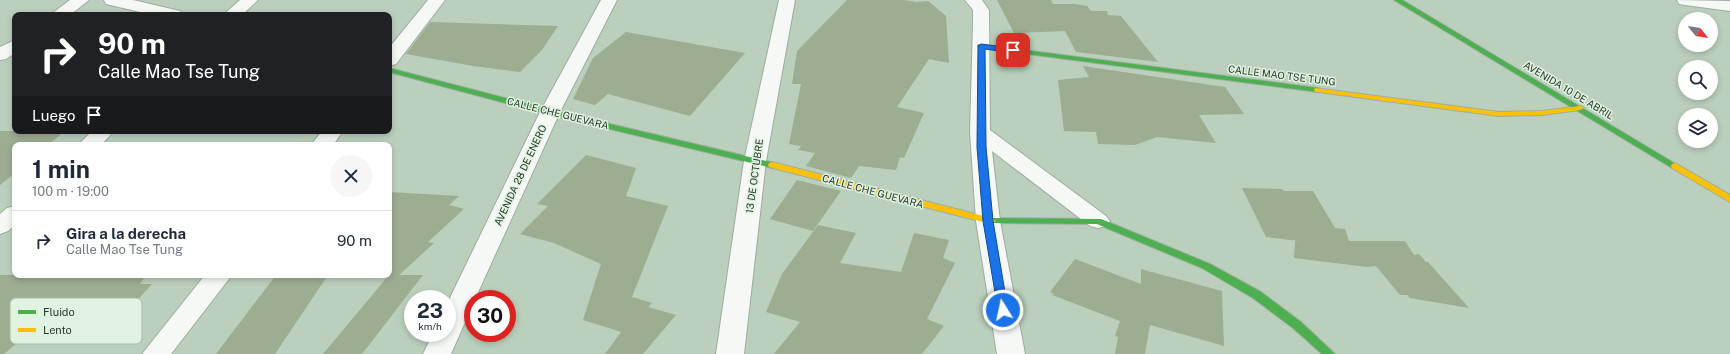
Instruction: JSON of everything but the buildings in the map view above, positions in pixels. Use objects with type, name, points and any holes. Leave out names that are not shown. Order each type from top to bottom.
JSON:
[{"type":"street","points":[[63,12],[81,0]]},
{"type":"street","points":[[112,0],[162,12]]},
{"type":"street","points":[[236,12],[250,0]]},
{"type":"street","points":[[392,56],[437,0]]},
{"type":"street","name":"AVENIDA 28 DE ENERO","points":[[456,313],[550,112],[609,0]]},
{"type":"street","name":"13 DE OCTUBRE","points":[[730,354],[755,161],[787,0]]},
{"type":"street","points":[[973,0],[981,10],[982,23],[980,132],[988,221],[1011,354]]},
{"type":"street","name":"AVENIDA 10 DE ABRIL","points":[[1397,0],[1438,26],[1580,108],[1730,199]]},
{"type":"street","points":[[1685,0],[1730,6]]},
{"type":"street","name":"CALLE MAO TSE TUNG","points":[[981,46],[1499,114],[1542,113],[1580,108]]},
{"type":"street","points":[[0,55],[12,47]]},
{"type":"street","name":"CALLE CHE GUEVARA","points":[[392,71],[550,112],[755,161],[988,221],[1098,221],[1206,266],[1257,295],[1297,325],[1329,354]]},
{"type":"street","points":[[980,132],[1098,221]]},
{"type":"street","points":[[92,142],[101,134]]},
{"type":"street","points":[[324,142],[331,134]]},
{"type":"street","points":[[0,226],[12,215]]},
{"type":"street","points":[[156,354],[217,278]]},
{"type":"street","name":"AVENIDA 28 DE ENERO","points":[[437,354],[442,342]]},
{"type":"traffic: fast","points":[[1397,0],[1675,166]]},
{"type":"traffic: fast","points":[[981,46],[1318,90]]},
{"type":"traffic: fast","points":[[392,71],[550,112],[772,165]]},
{"type":"traffic: fast","points":[[991,221],[1098,221],[1206,266],[1257,295],[1297,325],[1329,354]]},
{"type":"traffic: slow","points":[[1318,90],[1499,114],[1542,113],[1580,108]]},
{"type":"traffic: slow","points":[[772,165],[991,221]]},
{"type":"traffic: slow","points":[[1675,166],[1730,199]]},
{"type":"route","points":[[1003,310],[988,221],[981,147],[981,46],[1013,50]]}]
